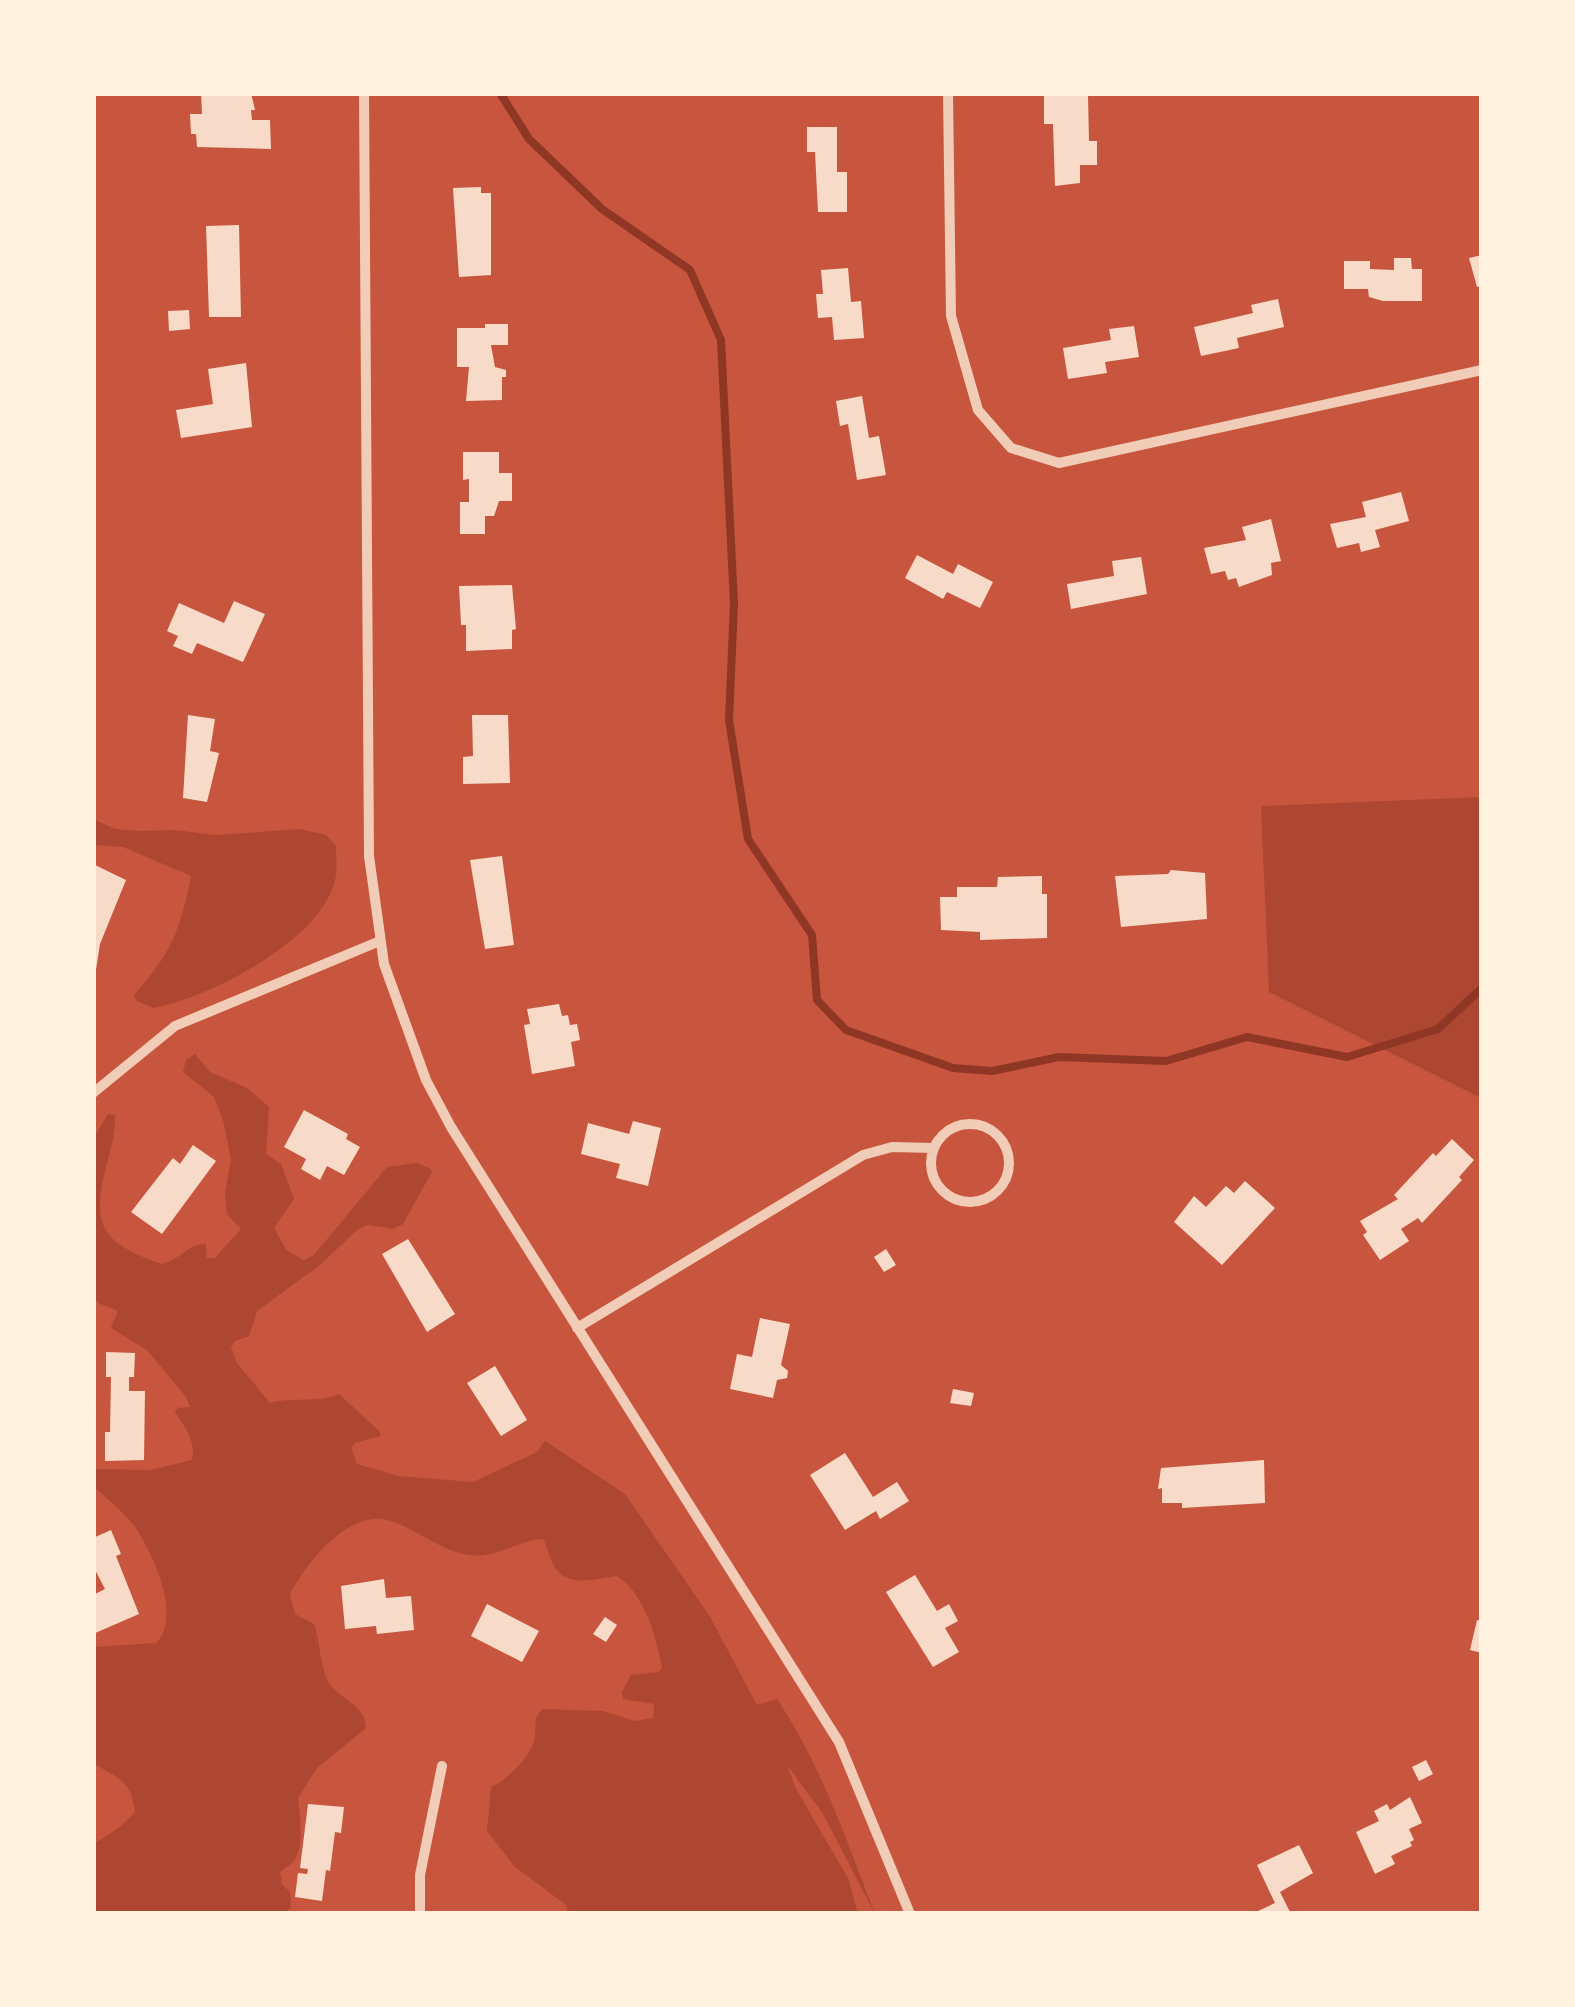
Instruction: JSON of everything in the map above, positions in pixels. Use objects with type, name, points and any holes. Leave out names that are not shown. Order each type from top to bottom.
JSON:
[{"type":"street","points":[[364,93],[369,856],[384,964],[426,1080],[480,1175],[839,1742],[910,1914]]},
{"type":"street","points":[[948,93],[951,316],[978,410],[1011,448],[1059,463],[1482,370]]},
{"type":"street","points":[[93,1093],[175,1026],[380,941]]},
{"type":"street","points":[[960,1126],[985,1127],[996,1134],[1008,1156],[1005,1180],[984,1199],[961,1202],[933,1177],[934,1148],[948,1131],[960,1126]]},
{"type":"street","points":[[577,1328],[849,1162],[892,1147],[934,1148]]},
{"type":"street","points":[[420,1914],[420,1876],[442,1766]]},
{"type":"shaded area","points":[[1482,797],[1482,1102],[1269,992],[1261,806]]},
{"type":"shaded area","points":[[93,819],[115,829],[140,831],[216,835],[300,829],[326,835],[336,846],[335,879],[324,905],[284,946],[230,980],[153,1008],[134,995],[173,940],[191,876],[123,847],[93,845]]},
{"type":"shaded area","points":[[195,1054],[210,1072],[247,1088],[269,1107],[266,1154],[281,1164],[294,1199],[274,1228],[287,1251],[304,1260],[314,1255],[387,1167],[417,1163],[433,1170],[403,1224],[393,1229],[368,1225],[358,1229],[320,1265],[257,1311],[249,1336],[231,1347],[237,1363],[270,1403],[339,1394],[380,1432],[351,1448],[357,1464],[399,1476],[473,1482],[537,1452],[545,1441],[625,1494],[709,1615],[757,1705],[777,1699],[832,1804],[875,1914],[822,1812],[787,1765],[848,1878],[858,1914],[568,1914],[565,1904],[515,1867],[487,1831],[491,1787],[526,1757],[543,1709],[603,1711],[635,1721],[653,1718],[654,1704],[623,1699],[622,1692],[631,1675],[659,1672],[662,1667],[642,1605],[617,1576],[585,1580],[562,1575],[543,1539],[469,1555],[376,1519],[360,1522],[332,1540],[290,1594],[295,1614],[314,1624],[329,1683],[362,1714],[366,1728],[317,1768],[298,1798],[298,1853],[280,1872],[291,1907],[285,1914],[93,1914],[93,1843],[135,1811],[127,1786],[93,1763],[93,1647],[156,1643],[167,1618],[150,1553],[131,1521],[93,1486],[93,1469],[150,1470],[192,1460],[193,1453],[189,1434],[175,1412],[190,1407],[186,1397],[147,1350],[111,1327],[118,1311],[98,1303],[93,1294],[93,1139],[108,1114],[115,1115],[100,1203],[101,1218],[114,1240],[161,1264],[200,1244],[206,1244],[207,1258],[215,1258],[241,1229],[227,1214],[231,1159],[223,1120],[214,1097],[183,1072],[186,1060]]},
{"type":"building","points":[[201,93],[251,93],[252,120],[270,120],[271,149],[197,147],[190,114],[202,114]]},
{"type":"building","points":[[1044,96],[1088,96],[1089,141],[1097,141],[1097,165],[1080,165],[1080,183],[1055,186],[1053,124],[1044,124]]},
{"type":"building","points":[[807,127],[837,127],[837,172],[847,172],[847,212],[818,212],[815,152],[807,152]]},
{"type":"building","points":[[481,187],[481,193],[491,193],[491,275],[459,277],[453,188]]},
{"type":"building","points":[[239,225],[241,317],[209,317],[206,226]]},
{"type":"building","points":[[1482,255],[1482,286],[1477,287],[1469,258]]},
{"type":"building","points":[[1394,258],[1411,258],[1412,269],[1422,269],[1422,301],[1383,301],[1369,297],[1368,289],[1344,289],[1344,261],[1370,261],[1370,269],[1394,270]]},
{"type":"building","points":[[848,268],[851,302],[861,301],[864,338],[834,340],[832,317],[818,318],[816,294],[823,294],[821,270]]},
{"type":"building","points":[[1278,299],[1284,327],[1237,338],[1239,348],[1201,356],[1194,327],[1253,313],[1251,305]]},
{"type":"building","points":[[189,310],[190,329],[169,331],[168,311]]},
{"type":"building","points":[[485,324],[508,324],[508,345],[491,345],[495,367],[506,370],[502,400],[466,401],[469,367],[457,367],[457,328],[485,328]]},
{"type":"building","points":[[1134,326],[1139,357],[1105,362],[1107,373],[1068,379],[1063,348],[1111,340],[1109,329]]},
{"type":"building","points":[[246,363],[252,427],[181,438],[176,410],[213,404],[208,369]]},
{"type":"building","points":[[862,396],[869,438],[879,436],[886,475],[857,480],[848,424],[840,426],[836,401]]},
{"type":"building","points":[[463,452],[499,452],[499,473],[512,473],[512,501],[499,501],[494,516],[485,516],[485,534],[460,534],[460,502],[469,502]]},
{"type":"building","points":[[1401,492],[1409,521],[1375,530],[1380,547],[1361,552],[1359,543],[1337,548],[1330,524],[1366,517],[1362,502]]},
{"type":"building","points":[[1271,519],[1281,561],[1271,563],[1272,575],[1239,587],[1236,578],[1228,580],[1225,571],[1211,574],[1204,548],[1246,540],[1242,527]]},
{"type":"building","points":[[917,555],[953,574],[958,564],[993,582],[980,608],[947,592],[943,599],[905,578]]},
{"type":"building","points":[[1141,557],[1147,594],[1071,609],[1067,584],[1114,576],[1112,561]]},
{"type":"building","points":[[512,585],[516,629],[512,630],[512,649],[466,651],[459,586]]},
{"type":"building","points":[[234,601],[265,614],[243,662],[197,643],[192,654],[173,646],[178,636],[167,631],[179,603],[224,623]]},
{"type":"building","points":[[188,715],[215,719],[210,751],[219,753],[207,802],[183,798]]},
{"type":"building","points":[[472,715],[508,715],[510,783],[463,784],[463,757],[473,756]]},
{"type":"building","points":[[502,856],[514,945],[485,949],[470,860]]},
{"type":"building","points":[[95,865],[126,880],[100,944],[95,976]]},
{"type":"building","points":[[1171,870],[1205,873],[1207,919],[1121,927],[1115,876],[1168,874]]},
{"type":"building","points":[[1042,876],[1047,938],[980,940],[980,932],[941,930],[940,897],[957,897],[957,887],[997,887],[998,877]]},
{"type":"building","points":[[559,1004],[570,1025],[577,1024],[580,1040],[571,1042],[575,1066],[532,1074],[524,1025],[530,1024],[527,1009]]},
{"type":"building","points":[[304,1110],[348,1134],[346,1139],[360,1147],[344,1175],[327,1166],[320,1180],[301,1169],[306,1159],[284,1147]]},
{"type":"building","points":[[633,1121],[661,1128],[648,1186],[616,1178],[620,1164],[581,1154],[588,1123],[629,1134]]},
{"type":"building","points":[[1452,1139],[1474,1160],[1422,1223],[1418,1218],[1401,1229],[1409,1241],[1380,1260],[1363,1235],[1367,1232],[1360,1221],[1398,1199],[1394,1195]]},
{"type":"building","points":[[193,1145],[216,1161],[162,1234],[131,1212],[173,1158],[180,1164]]},
{"type":"building","points":[[1245,1181],[1275,1208],[1222,1265],[1174,1222],[1194,1196],[1206,1207],[1226,1186],[1234,1193]]},
{"type":"building","points":[[408,1239],[455,1314],[427,1332],[382,1254]]},
{"type":"building","points":[[886,1249],[896,1265],[884,1272],[874,1257]]},
{"type":"building","points":[[760,1318],[790,1324],[781,1365],[788,1371],[787,1378],[777,1380],[773,1398],[730,1389],[737,1354],[752,1357]]},
{"type":"building","points":[[106,1352],[135,1353],[129,1391],[145,1391],[144,1460],[105,1461],[111,1377],[106,1377]]},
{"type":"building","points":[[495,1366],[527,1420],[501,1436],[467,1383]]},
{"type":"building","points":[[953,1389],[974,1393],[971,1406],[950,1403]]},
{"type":"building","points":[[845,1453],[873,1497],[897,1482],[909,1501],[880,1519],[876,1511],[845,1530],[810,1475]]},
{"type":"building","points":[[1264,1460],[1265,1503],[1182,1508],[1182,1503],[1162,1503],[1161,1468]]},
{"type":"building","points":[[111,1530],[139,1614],[93,1634],[93,1595],[105,1589],[93,1566],[93,1538]]},
{"type":"building","points":[[915,1575],[937,1611],[949,1604],[958,1621],[945,1628],[959,1652],[933,1667],[886,1592]]},
{"type":"building","points":[[384,1579],[386,1598],[411,1596],[414,1630],[377,1634],[376,1626],[345,1629],[341,1586]]},
{"type":"building","points":[[487,1604],[539,1631],[522,1662],[471,1636]]},
{"type":"building","points":[[605,1617],[617,1625],[606,1642],[593,1634]]},
{"type":"building","points":[[1477,1620],[1482,1621],[1482,1653],[1470,1650]]},
{"type":"building","points":[[1426,1760],[1433,1774],[1419,1781],[1412,1767]]},
{"type":"building","points":[[1410,1797],[1422,1823],[1409,1829],[1412,1846],[1391,1856],[1395,1864],[1375,1874],[1356,1832],[1379,1821],[1374,1811],[1387,1804],[1390,1810]]},
{"type":"building","points":[[308,1804],[344,1807],[322,1901],[295,1897],[298,1873],[307,1874],[308,1869],[300,1868]]},
{"type":"building","points":[[1299,1845],[1313,1873],[1280,1892],[1291,1914],[1260,1914],[1258,1911],[1275,1903],[1257,1865]]},
{"type":"waterway","points":[[500,93],[529,139],[602,209],[690,270],[721,340],[734,603],[729,720],[748,839],[812,935],[817,1000],[846,1030],[953,1068],[992,1071],[1059,1057],[1166,1061],[1247,1037],[1347,1057],[1438,1029],[1482,988]]}]
